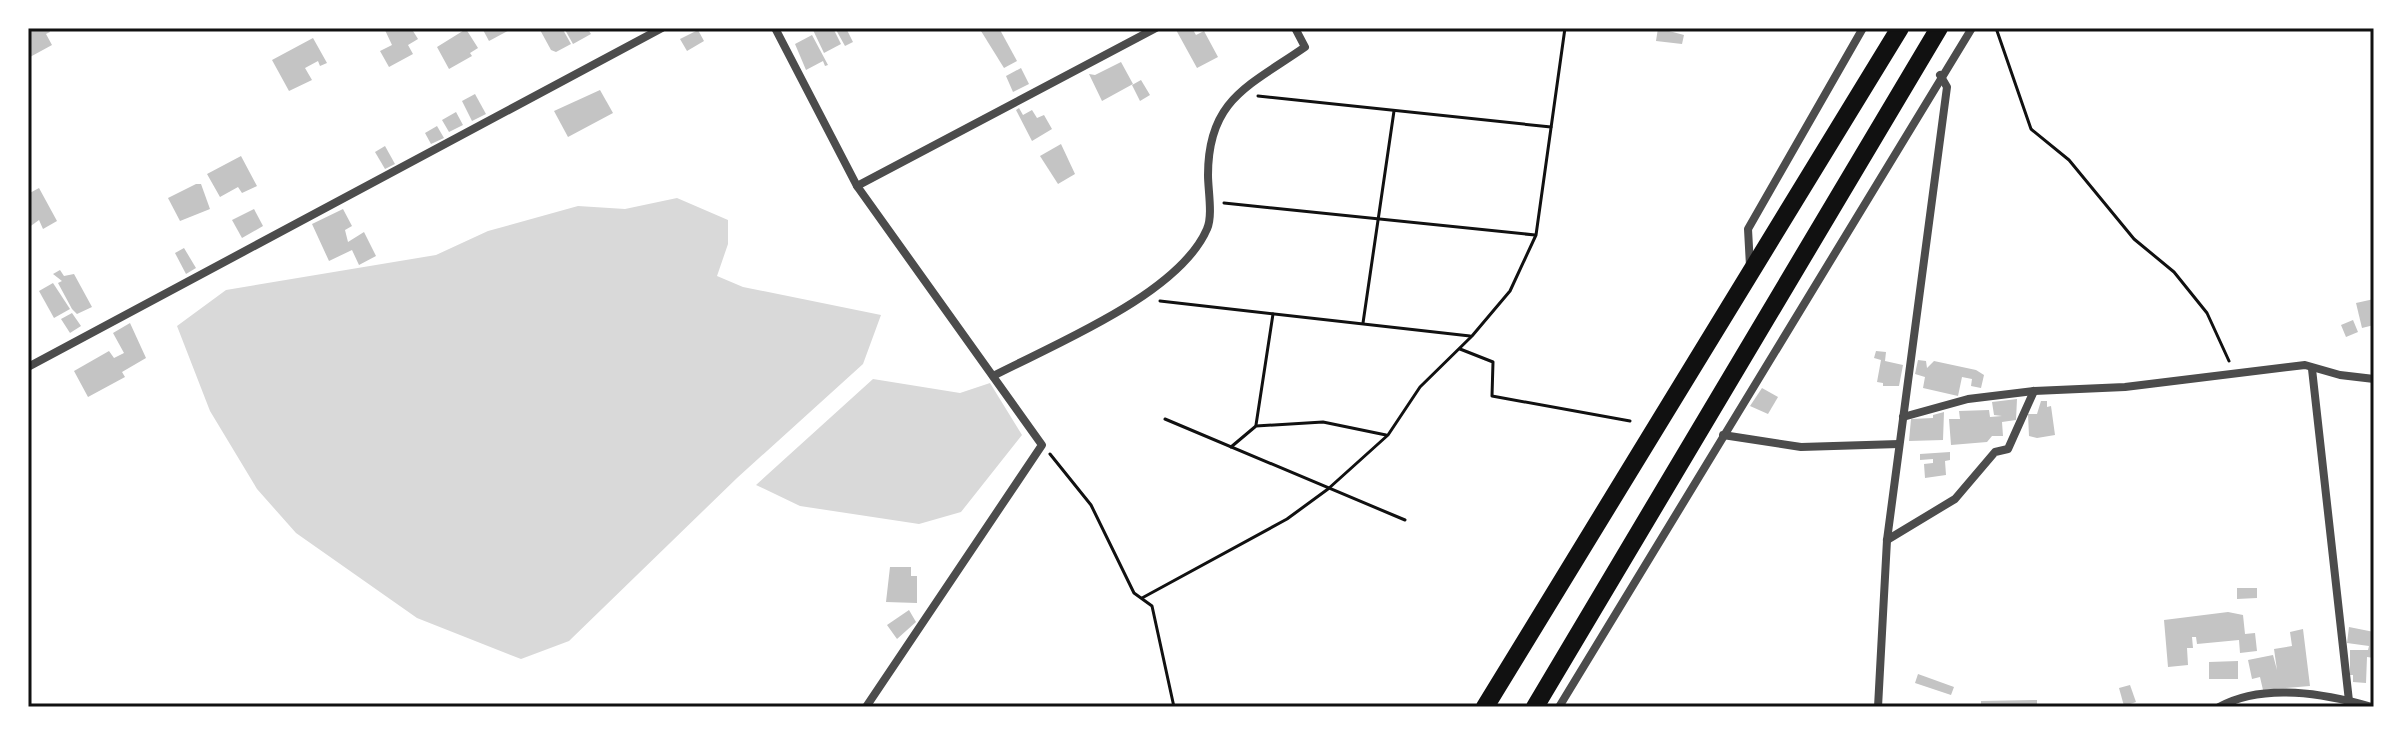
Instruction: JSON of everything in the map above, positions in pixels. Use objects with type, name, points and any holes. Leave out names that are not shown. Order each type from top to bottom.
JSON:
[{"type":"highway","points":[[1485,707],[1900,28]]},
{"type":"highway","points":[[1535,707],[1939,28]]},
{"type":"street","points":[[28,367],[662,28]]},
{"type":"street","points":[[775,28],[857,186],[1042,445],[866,707]]},
{"type":"street","points":[[857,186],[1156,28]]},
{"type":"street","points":[[993,376],[1140,299],[1177,269],[1208,228],[1208,144],[1216,120],[1238,94],[1305,47],[1295,28]]},
{"type":"street","points":[[1750,270],[1748,229],[1863,28]]},
{"type":"street","points":[[1559,707],[1940,75],[1972,28]]},
{"type":"street","points":[[1878,707],[1887,540],[1947,87],[1940,75]]},
{"type":"street","points":[[1903,417],[1968,399],[2034,391],[2125,387],[2305,365],[2312,369],[2374,379]]},
{"type":"street","points":[[2312,369],[2349,701]]},
{"type":"street","points":[[1887,540],[1955,499],[1995,452],[2008,449],[2034,391]]},
{"type":"street","points":[[1723,435],[1801,447],[1899,444]]},
{"type":"street","points":[[2219,707],[2244,698],[2300,692],[2372,707]]},
{"type":"path","points":[[1142,598],[1287,519],[1328,489],[1388,435],[1420,387],[1460,349],[1510,291],[1536,235],[1565,28]]},
{"type":"path","points":[[1996,28],[2031,129],[2069,160],[2134,239],[2174,272],[2207,313],[2235,373]]},
{"type":"path","points":[[1238,94],[1551,127]]},
{"type":"path","points":[[1363,323],[1394,111]]},
{"type":"path","points":[[1209,201],[1536,235]]},
{"type":"path","points":[[1140,299],[1472,336]]},
{"type":"path","points":[[1256,426],[1273,314]]},
{"type":"path","points":[[1460,349],[1493,362],[1492,396],[1630,421]]},
{"type":"path","points":[[1165,419],[1405,520]]},
{"type":"path","points":[[1231,447],[1256,426],[1323,422],[1388,435]]},
{"type":"path","points":[[1042,445],[1091,505],[1134,593],[1152,606],[1174,707]]},
{"type":"shaded area","points":[[677,198],[728,220],[728,244],[717,276],[743,287],[881,315],[863,364],[737,478],[569,641],[521,659],[417,618],[296,533],[257,489],[210,411],[177,326],[226,290],[436,255],[488,231],[578,206],[625,209]]},
{"type":"shaded area","points":[[873,379],[960,393],[990,383],[1022,435],[961,512],[919,524],[800,506],[756,485]]},
{"type":"building","points":[[28,28],[48,28],[50,32],[46,34],[52,45],[30,57]]},
{"type":"building","points":[[384,28],[418,28],[413,31],[418,39],[408,45],[413,54],[389,67],[380,51],[392,45]]},
{"type":"building","points":[[482,28],[513,28],[489,41]]},
{"type":"building","points":[[539,28],[562,28],[571,44],[556,52],[551,50]]},
{"type":"building","points":[[564,28],[587,28],[591,34],[573,44]]},
{"type":"building","points":[[833,28],[841,44],[824,53],[813,30]]},
{"type":"building","points":[[835,28],[852,28],[847,30],[853,42],[845,46]]},
{"type":"building","points":[[999,28],[1017,61],[1004,68],[981,31]]},
{"type":"building","points":[[1175,28],[1192,28],[1196,35],[1204,31],[1218,57],[1197,68]]},
{"type":"building","points":[[1658,28],[1684,35],[1682,44],[1656,41]]},
{"type":"building","points":[[466,29],[478,48],[470,53],[472,56],[449,69],[437,47]]},
{"type":"building","points":[[698,30],[704,41],[687,51],[680,39]]},
{"type":"building","points":[[812,35],[828,65],[825,66],[823,61],[806,70],[795,44]]},
{"type":"building","points":[[313,38],[327,63],[320,66],[318,61],[305,68],[312,80],[289,91],[272,60]]},
{"type":"building","points":[[1121,62],[1133,84],[1102,101],[1089,74],[1095,75]]},
{"type":"building","points":[[1021,68],[1029,84],[1013,92],[1006,76]]},
{"type":"building","points":[[1141,80],[1150,95],[1140,101],[1132,85]]},
{"type":"building","points":[[600,90],[613,113],[568,137],[554,111]]},
{"type":"building","points":[[475,94],[486,114],[472,121],[462,101]]},
{"type":"building","points":[[1019,108],[1023,115],[1032,110],[1037,118],[1044,115],[1052,129],[1032,141],[1016,110]]},
{"type":"building","points":[[456,112],[463,125],[449,132],[442,120]]},
{"type":"building","points":[[437,126],[444,138],[431,144],[425,133]]},
{"type":"building","points":[[1061,144],[1075,174],[1058,184],[1040,156]]},
{"type":"building","points":[[385,146],[395,164],[385,169],[375,152]]},
{"type":"building","points":[[241,156],[257,186],[242,193],[238,187],[220,197],[207,174]]},
{"type":"building","points":[[201,184],[210,209],[180,221],[168,198]]},
{"type":"building","points":[[39,188],[57,221],[43,229],[39,220],[28,228],[28,194]]},
{"type":"building","points":[[254,209],[263,226],[242,238],[232,220]]},
{"type":"building","points":[[343,209],[352,226],[345,230],[348,242],[364,232],[376,256],[359,265],[352,250],[329,261],[312,224]]},
{"type":"building","points":[[184,248],[196,268],[186,274],[175,253]]},
{"type":"building","points":[[60,270],[64,276],[74,274],[92,307],[77,314],[72,309],[58,283],[62,281],[53,274]]},
{"type":"building","points":[[53,283],[70,309],[54,318],[39,291]]},
{"type":"building","points":[[2374,299],[2374,325],[2362,328],[2356,303]]},
{"type":"building","points":[[72,313],[81,326],[70,333],[61,319]]},
{"type":"building","points":[[2353,320],[2358,332],[2346,337],[2341,325]]},
{"type":"building","points":[[130,323],[146,358],[122,372],[125,377],[88,397],[74,371],[109,351],[114,358],[124,353],[113,333]]},
{"type":"building","points":[[1876,351],[1886,352],[1885,361],[1903,365],[1899,386],[1883,386],[1883,383],[1877,382],[1881,360],[1874,358]]},
{"type":"building","points":[[1918,360],[1926,361],[1927,368],[1934,361],[1976,370],[1984,375],[1981,388],[1971,386],[1972,379],[1962,377],[1958,396],[1923,388],[1925,377],[1915,374]]},
{"type":"building","points":[[1762,388],[1778,397],[1768,414],[1750,406]]},
{"type":"building","points":[[2017,399],[2016,420],[2002,422],[2003,436],[1992,436],[1987,442],[1951,445],[1949,419],[1960,419],[1959,411],[1989,410],[1990,417],[2002,416],[1994,415],[1992,402]]},
{"type":"building","points":[[2041,401],[2047,401],[2047,407],[2051,406],[2055,435],[2037,438],[2029,436],[2028,414],[2037,414]]},
{"type":"building","points":[[1944,412],[1943,440],[1909,441],[1911,419],[1933,418],[1933,415]]},
{"type":"building","points":[[1950,452],[1950,460],[1945,461],[1946,475],[1925,478],[1924,464],[1933,463],[1933,459],[1920,460],[1920,454]]},
{"type":"building","points":[[890,567],[911,567],[911,576],[917,576],[917,603],[886,602]]},
{"type":"building","points":[[2237,588],[2257,588],[2257,598],[2237,599]]},
{"type":"building","points":[[909,610],[916,622],[897,639],[887,625]]},
{"type":"building","points":[[2228,612],[2243,615],[2245,634],[2255,633],[2257,651],[2240,653],[2239,640],[2197,644],[2196,637],[2192,637],[2193,648],[2187,648],[2188,665],[2168,667],[2164,620]]},
{"type":"building","points":[[2349,627],[2374,632],[2374,658],[2367,657],[2366,683],[2353,682],[2350,650],[2368,650],[2369,646],[2347,643]]},
{"type":"building","points":[[2303,629],[2310,686],[2263,690],[2260,677],[2252,679],[2248,660],[2273,655],[2277,670],[2274,649],[2292,646],[2290,632]]},
{"type":"building","points":[[2238,661],[2238,679],[2209,679],[2209,662]]},
{"type":"building","points":[[1918,674],[1954,687],[1951,695],[1915,683]]},
{"type":"building","points":[[2130,685],[2136,702],[2124,706],[2119,688]]},
{"type":"building","points":[[2037,700],[2037,707],[1981,707],[1981,701]]}]
